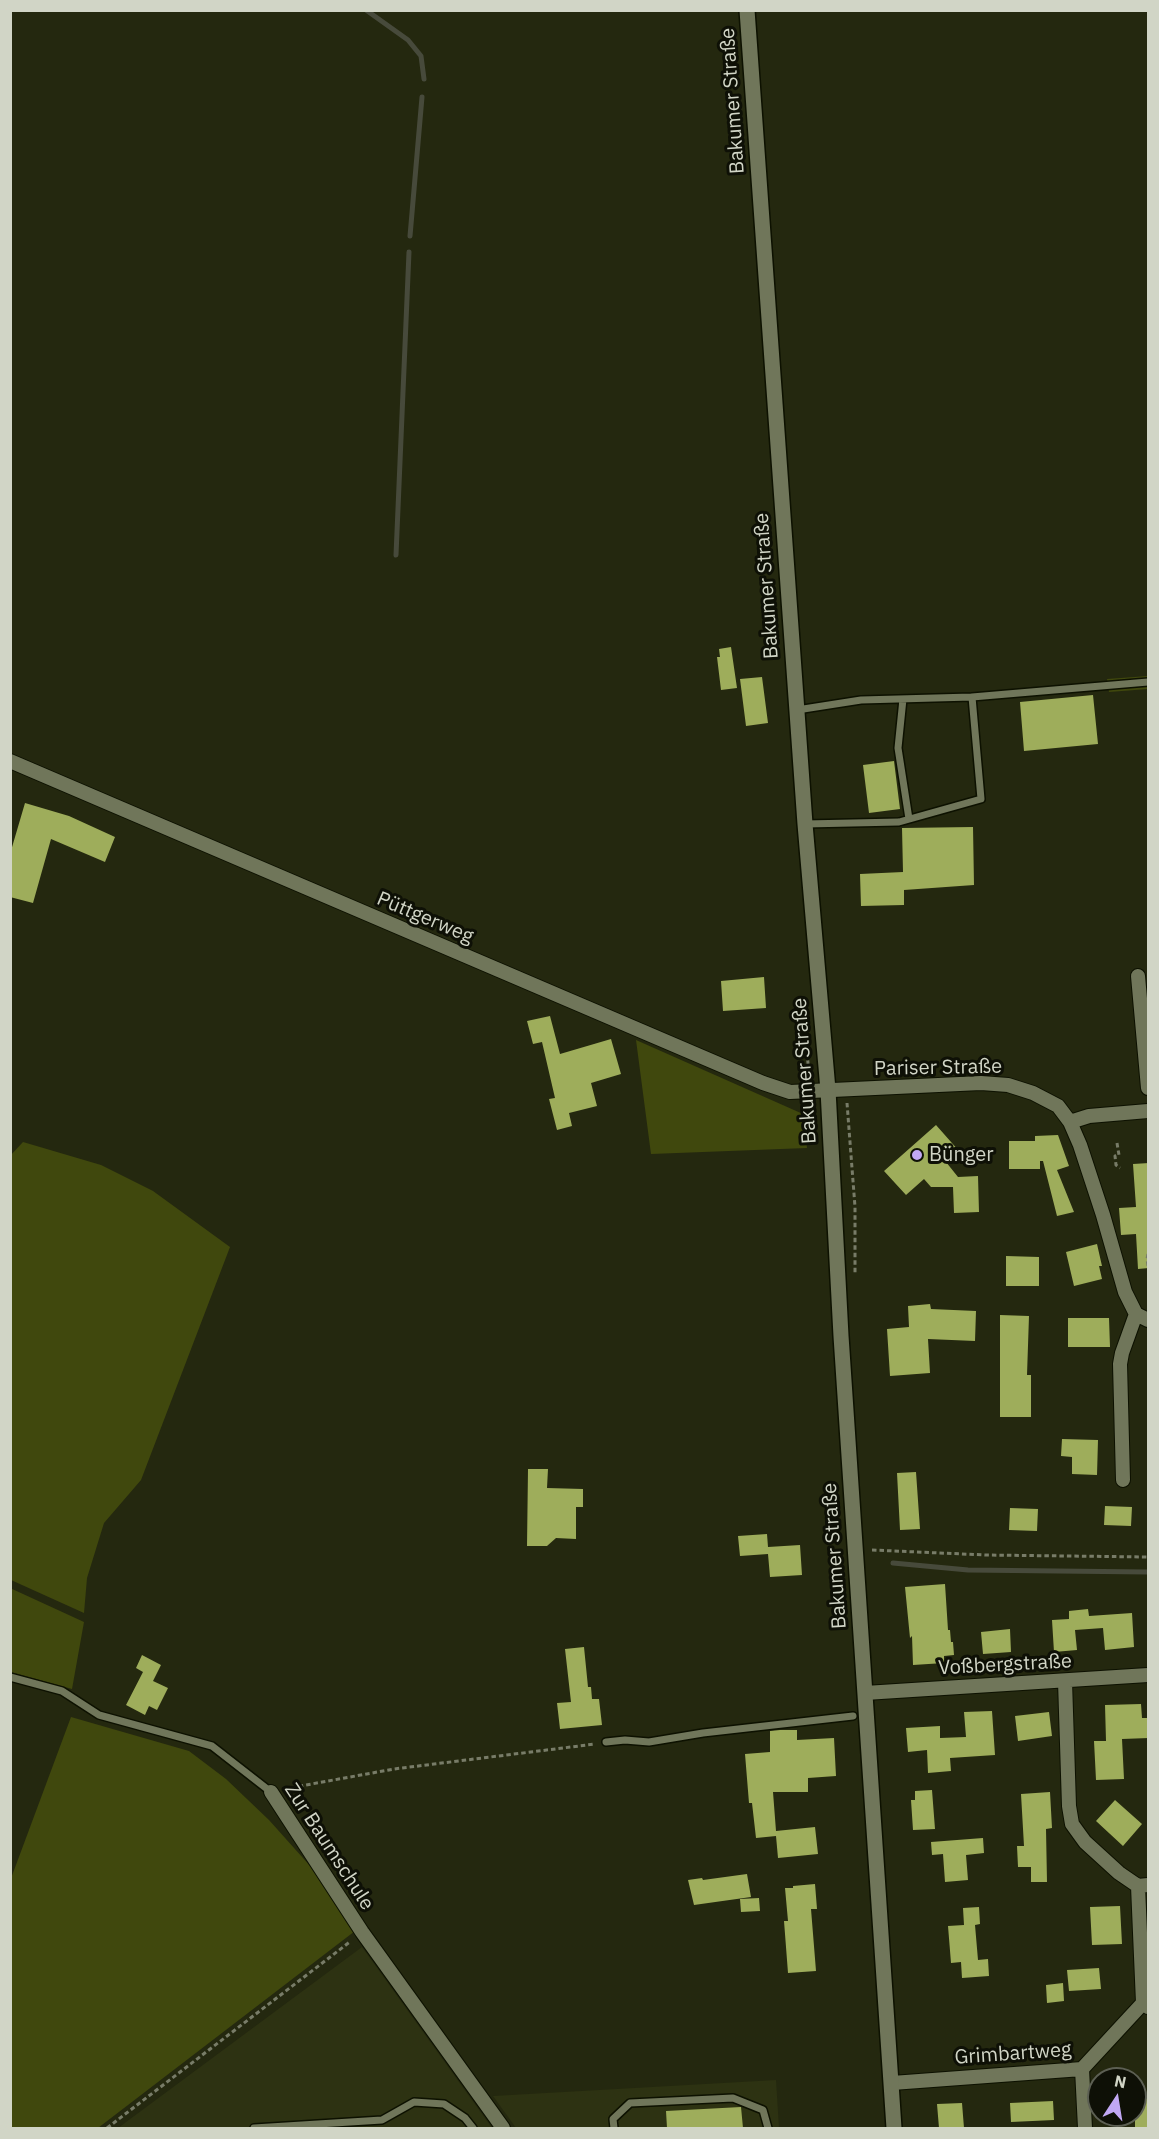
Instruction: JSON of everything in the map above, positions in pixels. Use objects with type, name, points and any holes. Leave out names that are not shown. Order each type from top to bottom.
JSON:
[{"type":"main road","name":"Bakumer Straße","points":[[747,10],[805,824],[828,1090],[840,1329],[894,2128]]},
{"type":"street","name":"Püttgerweg","points":[[10,761],[763,1083],[790,1092],[828,1090]]},
{"type":"street","points":[[1138,976],[1149,1088]]},
{"type":"street","name":"Pariser Straße","points":[[828,1090],[981,1083],[1008,1085],[1032,1093],[1058,1106],[1070,1122],[1080,1145],[1100,1204],[1125,1292],[1143,1317]]},
{"type":"street","points":[[1070,1122],[1089,1116],[1149,1111]]},
{"type":"street","points":[[1123,1480],[1120,1364],[1122,1353],[1143,1317]]},
{"type":"street","name":"Voßbergstraße","points":[[865,1693],[1149,1675]]},
{"type":"street","points":[[1065,1681],[1069,1806],[1072,1824],[1085,1842],[1119,1873],[1143,1886],[1146,2005]]},
{"type":"street","name":"Zur Baumschule","points":[[271,1792],[362,1932],[503,2128]]},
{"type":"street","name":"Grimbartweg","points":[[892,2083],[1082,2069],[1146,2005]]},
{"type":"street","points":[[1082,2069],[1085,2128]]},
{"type":"lane","points":[[797,710],[861,700],[972,697],[1149,682]]},
{"type":"lane","points":[[805,824],[899,822],[981,799],[972,697]]},
{"type":"lane","points":[[903,699],[898,748],[909,819]]},
{"type":"lane","name":"Zur Baumschule","points":[[10,1677],[62,1691],[99,1715],[212,1746],[271,1792]]},
{"type":"lane","points":[[606,1742],[625,1740],[649,1742],[703,1733],[853,1716]]},
{"type":"lane","points":[[614,2128],[613,2119],[630,2103],[733,2098],[763,2110],[768,2128]]},
{"type":"lane","points":[[254,2128],[382,2120],[414,2102],[444,2104],[465,2118],[473,2128]]},
{"type":"path","points":[[1117,1143],[1119,1155],[1115,1156],[1116,1165],[1120,1168]]},
{"type":"path","points":[[1149,1254],[1147,1259],[1149,1266]]},
{"type":"path","points":[[855,1551],[1149,1557]]},
{"type":"path","points":[[271,1792],[394,1769],[606,1742]]},
{"type":"path","points":[[107,2128],[362,1932]]},
{"type":"shaded area","points":[[1148,676],[1148,689],[1109,692],[1107,679]]},
{"type":"shaded area","points":[[636,1040],[803,1114],[807,1148],[651,1154]]},
{"type":"shaded area","points":[[23,1142],[101,1165],[153,1191],[230,1247],[141,1480],[104,1523],[87,1578],[84,1613],[11,1580],[10,1156]]},
{"type":"shaded area","points":[[10,1588],[84,1622],[72,1689],[11,1672]]},
{"type":"shaded area","points":[[71,1717],[189,1751],[226,1779],[269,1820],[311,1867],[355,1931],[98,2128],[11,2128],[10,1881]]},
{"type":"shaded area","points":[[362,1947],[492,2128],[118,2128]]},
{"type":"shaded area","points":[[776,2080],[779,2128],[516,2128],[493,2096]]},
{"type":"building","points":[[731,647],[737,688],[721,690],[717,657],[720,657],[719,649]]},
{"type":"building","points":[[762,677],[768,723],[746,726],[740,679]]},
{"type":"building","points":[[1093,695],[1098,744],[1024,751],[1020,702]]},
{"type":"building","points":[[894,761],[900,809],[869,813],[863,765]]},
{"type":"building","points":[[25,803],[69,816],[115,837],[105,862],[51,839],[33,903],[10,897],[10,854]]},
{"type":"building","points":[[973,827],[974,885],[904,890],[904,905],[861,906],[860,874],[903,872],[902,828]]},
{"type":"building","points":[[764,977],[766,1008],[723,1011],[721,981]]},
{"type":"building","points":[[550,1016],[560,1054],[611,1039],[621,1074],[591,1083],[597,1106],[569,1113],[572,1126],[557,1130],[549,1099],[555,1098],[542,1042],[533,1044],[527,1021]]},
{"type":"building","points":[[936,1125],[959,1151],[946,1162],[958,1177],[978,1176],[979,1212],[954,1213],[953,1187],[931,1187],[924,1179],[906,1195],[884,1171]]},
{"type":"building","points":[[1058,1135],[1069,1166],[1057,1170],[1074,1212],[1057,1216],[1043,1161],[1040,1161],[1040,1169],[1009,1169],[1009,1141],[1035,1141],[1035,1136]]},
{"type":"building","points":[[1149,1163],[1149,1268],[1138,1269],[1136,1234],[1121,1235],[1119,1208],[1136,1207],[1133,1164]]},
{"type":"building","points":[[1097,1244],[1102,1266],[1099,1266],[1102,1279],[1074,1286],[1066,1252]]},
{"type":"building","points":[[1006,1256],[1039,1257],[1039,1286],[1006,1286]]},
{"type":"building","points":[[930,1304],[931,1309],[976,1311],[975,1341],[928,1339],[930,1373],[890,1376],[887,1329],[909,1327],[908,1306]]},
{"type":"building","points":[[1000,1315],[1029,1316],[1027,1375],[1031,1375],[1031,1417],[1000,1417]]},
{"type":"building","points":[[1068,1318],[1109,1318],[1110,1347],[1068,1347]]},
{"type":"building","points":[[1062,1439],[1098,1440],[1097,1475],[1072,1474],[1072,1457],[1061,1456]]},
{"type":"building","points":[[528,1469],[548,1469],[547,1488],[583,1489],[583,1507],[576,1507],[576,1539],[556,1538],[547,1546],[527,1546]]},
{"type":"building","points":[[916,1472],[920,1529],[900,1530],[897,1473]]},
{"type":"building","points":[[1105,1506],[1132,1507],[1131,1526],[1104,1525]]},
{"type":"building","points":[[1010,1508],[1038,1509],[1037,1531],[1009,1530]]},
{"type":"building","points":[[767,1534],[768,1547],[800,1545],[802,1575],[770,1577],[768,1554],[740,1556],[738,1536]]},
{"type":"building","points":[[945,1584],[948,1630],[950,1630],[951,1642],[953,1642],[954,1655],[944,1656],[944,1663],[913,1665],[912,1636],[910,1638],[905,1587]]},
{"type":"building","points":[[1088,1609],[1089,1616],[1132,1613],[1134,1647],[1105,1650],[1103,1628],[1075,1630],[1077,1650],[1054,1652],[1052,1620],[1069,1619],[1069,1611]]},
{"type":"building","points":[[1010,1629],[1011,1652],[983,1654],[981,1632]]},
{"type":"building","points":[[584,1647],[588,1687],[591,1687],[592,1699],[599,1699],[602,1725],[560,1729],[557,1703],[571,1702],[565,1649]]},
{"type":"building","points":[[142,1655],[161,1665],[153,1681],[168,1688],[157,1710],[149,1706],[145,1715],[126,1705],[143,1672],[136,1668]]},
{"type":"building","points":[[1141,1704],[1142,1718],[1149,1718],[1149,1738],[1122,1739],[1124,1779],[1096,1780],[1094,1741],[1106,1741],[1105,1705]]},
{"type":"building","points":[[992,1711],[995,1755],[950,1758],[951,1771],[928,1773],[927,1750],[908,1752],[906,1728],[940,1726],[940,1738],[966,1737],[964,1712]]},
{"type":"building","points":[[1049,1712],[1052,1736],[1018,1741],[1015,1716]]},
{"type":"building","points":[[797,1730],[797,1740],[834,1738],[836,1776],[808,1778],[808,1792],[773,1792],[776,1831],[815,1827],[818,1854],[778,1858],[776,1836],[756,1838],[752,1803],[749,1803],[745,1754],[770,1752],[770,1731]]},
{"type":"building","points":[[932,1790],[935,1829],[913,1830],[911,1800],[915,1800],[915,1791]]},
{"type":"building","points":[[1050,1792],[1052,1828],[1046,1829],[1047,1882],[1031,1882],[1031,1867],[1018,1867],[1017,1846],[1024,1846],[1021,1794]]},
{"type":"building","points":[[1115,1800],[1142,1824],[1123,1846],[1096,1821]]},
{"type":"building","points":[[983,1838],[984,1853],[966,1855],[968,1880],[945,1882],[943,1854],[932,1855],[931,1842]]},
{"type":"building","points":[[747,1874],[751,1897],[694,1905],[688,1880]]},
{"type":"building","points":[[815,1884],[817,1909],[811,1909],[816,1971],[788,1973],[784,1921],[788,1921],[785,1888]]},
{"type":"building","points":[[759,1898],[760,1911],[741,1912],[740,1899]]},
{"type":"building","points":[[1120,1906],[1122,1944],[1092,1945],[1090,1907]]},
{"type":"building","points":[[979,1907],[980,1924],[975,1925],[978,1960],[988,1959],[989,1976],[962,1978],[961,1962],[951,1963],[948,1926],[964,1925],[963,1908]]},
{"type":"building","points":[[1099,1968],[1101,1989],[1069,1991],[1067,1970]]},
{"type":"building","points":[[1063,1983],[1064,2001],[1047,2003],[1046,1985]]},
{"type":"building","points":[[1147,2098],[1149,2098],[1149,2128],[1135,2128],[1147,2127]]},
{"type":"building","points":[[1053,2101],[1054,2120],[1011,2122],[1010,2103]]},
{"type":"building","points":[[962,2103],[964,2128],[939,2128],[937,2104]]},
{"type":"building","points":[[741,2107],[743,2128],[667,2128],[666,2111]]},
{"type":"waterway","points":[[366,10],[408,40],[421,56],[424,79]]},
{"type":"waterway","points":[[410,236],[422,97]]},
{"type":"waterway","points":[[396,555],[409,252]]},
{"type":"waterway","points":[[893,1563],[968,1570],[1148,1572]]},
{"type":"place","name":"Bünger","points":[[917,1155]]}]
